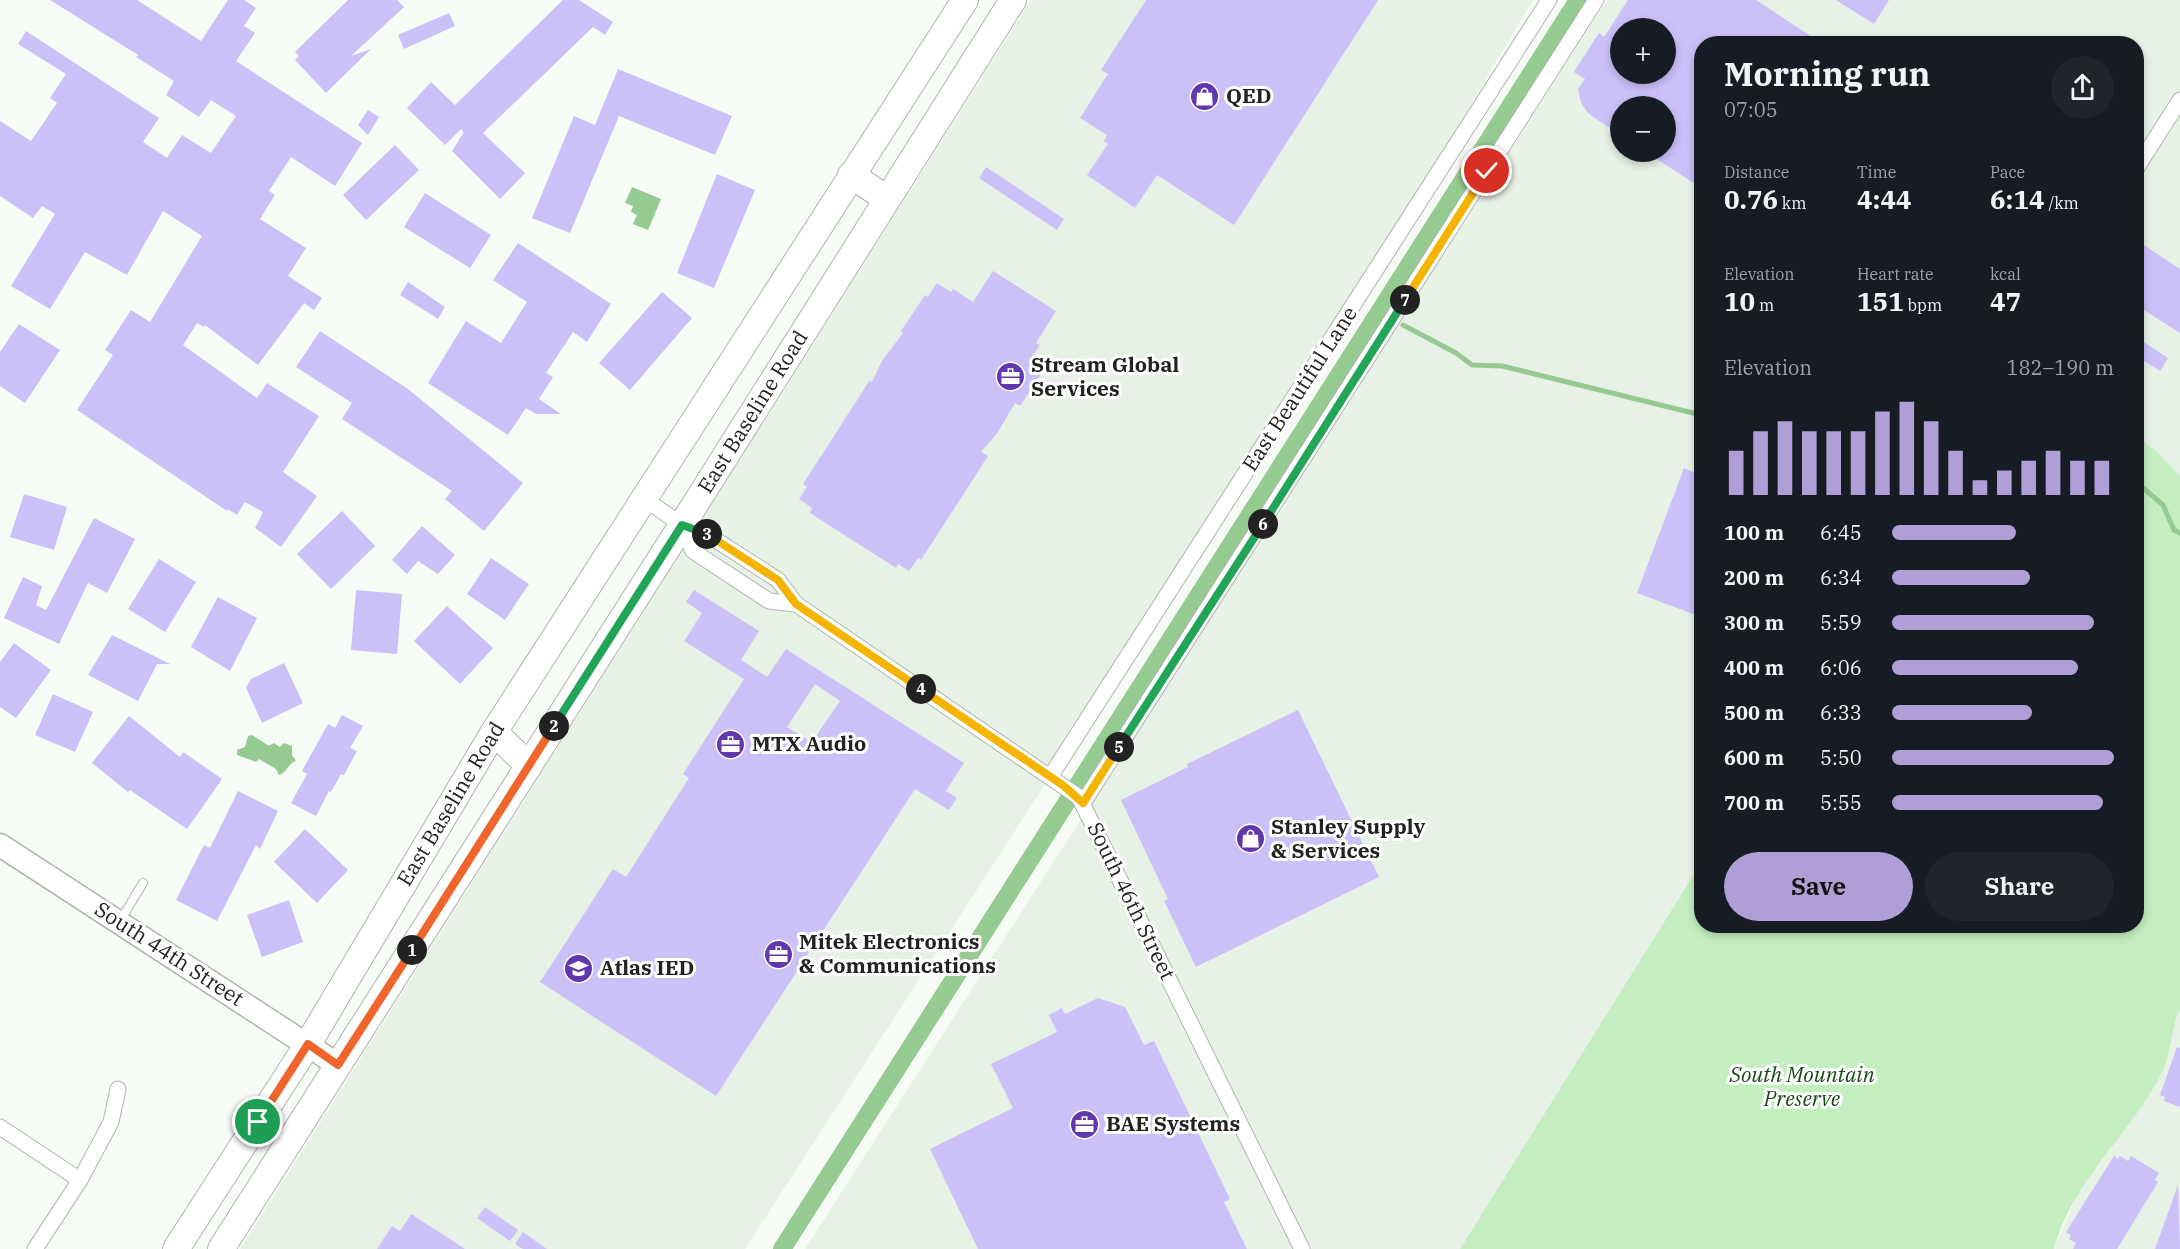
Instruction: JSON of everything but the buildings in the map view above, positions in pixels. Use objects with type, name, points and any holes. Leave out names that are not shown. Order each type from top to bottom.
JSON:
[{"type":"main road","name":"East Baseline Road","points":[[176,1249],[308,1044],[494,732],[965,0]]},
{"type":"main road","name":"East Baseline Road","points":[[221,1249],[1013,0]]},
{"type":"main road","points":[[851,175],[887,199]]},
{"type":"main road","points":[[494,732],[528,766]]},
{"type":"street","name":"East Beautiful Lane","points":[[1050,777],[1549,0]]},
{"type":"street","name":"East Beautiful Lane","points":[[1081,800],[1280,498],[1596,0]]},
{"type":"street","points":[[2144,156],[2180,100]]},
{"type":"street","name":"South 46th Street","points":[[643,498],[682,525],[705,533],[778,580],[796,604],[1064,786],[1081,800],[1302,1249]]},
{"type":"street","name":"South 46th Street","points":[[682,525],[693,551],[769,601],[796,604]]},
{"type":"street","name":"South 44th Street","points":[[0,845],[338,1065]]},
{"type":"street","points":[[35,1249],[80,1179],[111,1122],[118,1089]]},
{"type":"street","points":[[0,1127],[80,1179]]},
{"type":"lane","points":[[119,922],[143,884]]},
{"type":"shaded area","points":[[1031,0],[1533,0],[1291,403],[745,1249],[240,1249]]},
{"type":"shaded area","points":[[1607,0],[2180,0],[2180,100],[2144,156],[2144,36],[1694,36],[1694,875],[1460,1249],[805,1249]]},
{"type":"shaded area","points":[[2180,103],[2180,476],[2144,441],[2144,159]]},
{"type":"shaded area","points":[[632,187],[661,199],[648,230],[633,224],[637,215],[631,212],[633,206],[625,203]]},
{"type":"shaded area","points":[[252,735],[269,746],[274,743],[280,747],[284,743],[292,746],[292,755],[296,761],[279,775],[276,769],[259,759],[256,762],[237,755],[237,750],[245,747],[248,736]]},
{"type":"shaded area","points":[[2180,1008],[2180,1249],[2054,1249],[2078,1193],[2133,1119]]},
{"type":"green space","name":"South Mountain Preserve","points":[[2144,441],[2156,451],[2180,476],[2180,1008],[2163,1070],[2136,1115],[2074,1201],[2054,1249],[1460,1249],[1694,874],[1694,933],[2144,933]]},
{"type":"waterway","points":[[782,1249],[1578,0]]},
{"type":"waterway","points":[[1403,325],[1456,353],[1472,365],[1502,366],[1694,413]]},
{"type":"waterway","points":[[2144,489],[2163,505],[2174,530],[2180,533]]},
{"type":"place","name":"QED","points":[[1205,96]]},
{"type":"place","name":"Stream Global Services","points":[[1010,377]]},
{"type":"place","name":"MTX Audio","points":[[731,744]]},
{"type":"place","name":"Stanley Supply & Services","points":[[1250,839]]},
{"type":"place","name":"Mitek Electronics & Communications","points":[[778,954]]},
{"type":"place","name":"Atlas IED","points":[[579,968]]},
{"type":"place","name":"BAE Systems","points":[[1085,1124]]},
{"type":"route","points":[[258,1122],[308,1044],[338,1065],[682,525],[705,533],[778,580],[796,604],[1036,766],[1079,797],[1083,803],[1487,171]]}]
